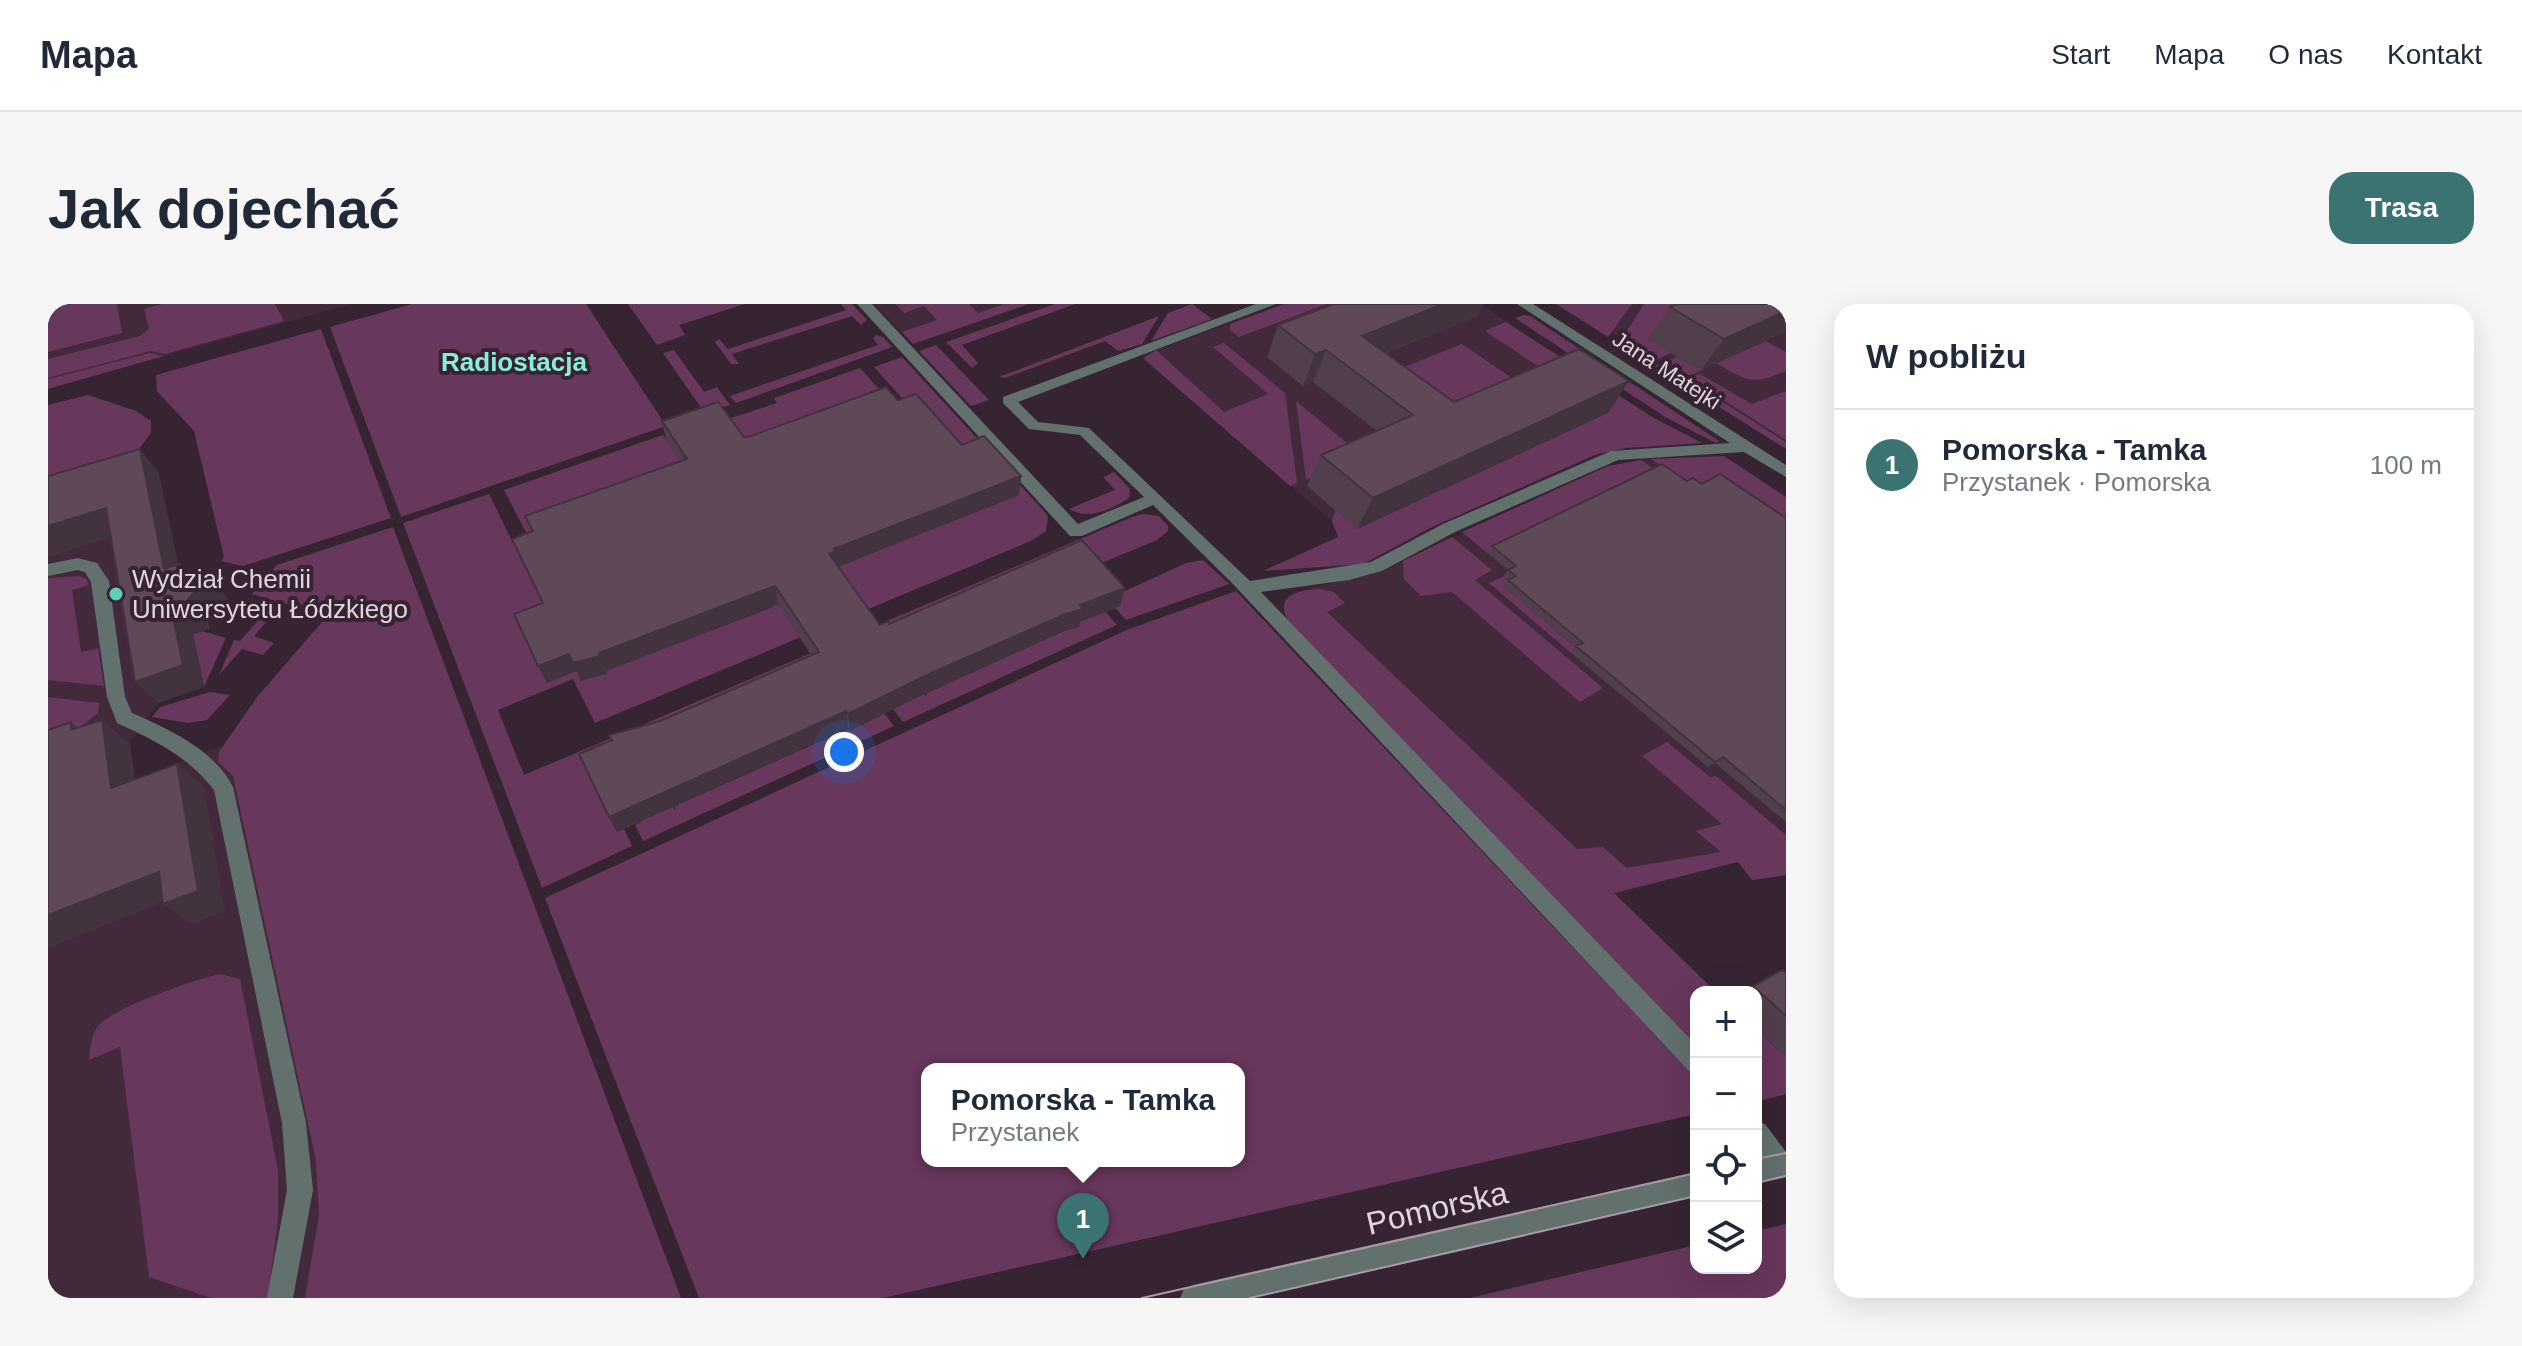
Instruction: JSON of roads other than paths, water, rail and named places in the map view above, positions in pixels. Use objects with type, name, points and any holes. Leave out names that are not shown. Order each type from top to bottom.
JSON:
[{"type":"street","points":[[864,304],[1076,532],[1155,498]]},
{"type":"street","points":[[1269,304],[1008,400],[1034,426],[1084,431],[1155,498],[1245,588],[1692,1058]]},
{"type":"street","name":"Jana Matejki","points":[[1524,304],[1786,472]]},
{"type":"street","points":[[1245,588],[1349,574],[1376,567],[1449,528],[1616,455],[1747,447]]},
{"type":"street","points":[[48,570],[78,564],[91,567],[100,581],[116,697],[124,718],[159,733],[201,759],[223,787],[294,1123],[300,1172],[298,1214],[280,1298]]},
{"type":"street","points":[[103,730],[124,718]]},
{"type":"street","points":[[1762,1144],[1774,1167]]},
{"type":"street","name":"Pomorska","points":[[1193,1298],[1690,1185]]},
{"type":"tram line","points":[[1762,1158],[1786,1153]]},
{"type":"tram line","points":[[1142,1298],[1690,1174]]},
{"type":"tram line","points":[[1762,1182],[1786,1176]]},
{"type":"tram line","points":[[1250,1298],[1690,1197]]},
{"type":"place","name":"Wydział Chemii Uniwersytetu Łódzkiego","points":[[116,594]]},
{"type":"place","name":"Pomorska - Tamka","points":[[1083,1259]]},
{"type":"district","name":"Radiostacja","points":[[514,362]]}]
